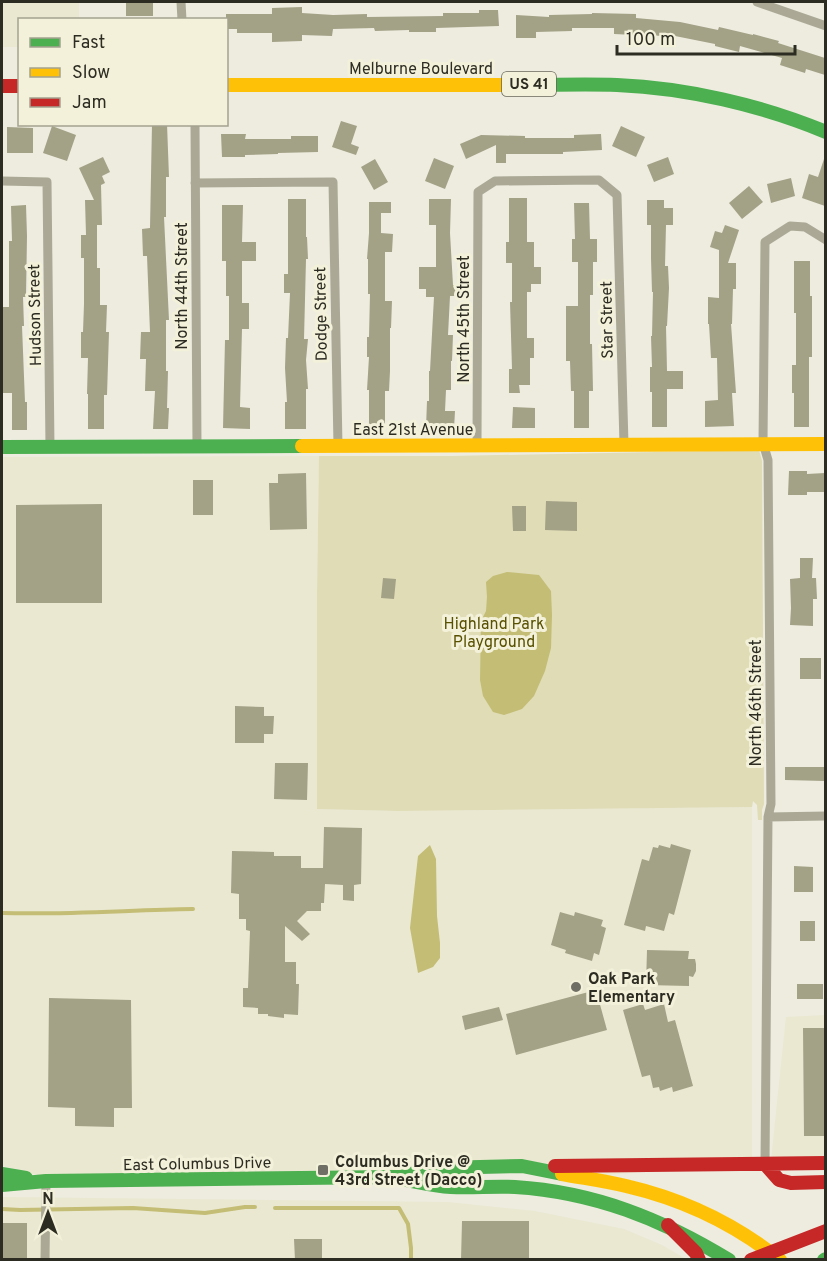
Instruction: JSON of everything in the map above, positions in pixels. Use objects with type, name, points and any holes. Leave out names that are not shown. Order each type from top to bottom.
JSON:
[{"type":"main road","name":"Melburne Boulevard","points":[[228,86],[586,84],[628,86],[675,91],[738,103],[825,132]]},
{"type":"main road","points":[[2,86],[18,86]]},
{"type":"main road","name":"East 21st Avenue","points":[[2,447],[825,444]]},
{"type":"main road","points":[[522,1166],[825,1163]]},
{"type":"main road","points":[[765,1164],[779,1180],[791,1183],[825,1182]]},
{"type":"main road","name":"East Columbus Drive","points":[[2,1185],[46,1180],[393,1177],[440,1168],[522,1166],[626,1186],[674,1201],[724,1222],[759,1243],[780,1260]]},
{"type":"main road","points":[[2,1174],[46,1180]]},
{"type":"main road","name":"East Columbus Drive","points":[[393,1177],[434,1186],[513,1187],[584,1197],[622,1207],[668,1225],[729,1260]]},
{"type":"main road","points":[[668,1225],[696,1253],[699,1260]]},
{"type":"main road","points":[[751,1260],[825,1231]]},
{"type":"street","points":[[182,2],[182,18]]},
{"type":"street","points":[[757,2],[825,26]]},
{"type":"street","name":"North 44th Street","points":[[195,126],[197,446]]},
{"type":"street","name":"North 45th Street","points":[[477,446],[478,192],[495,181],[599,180],[617,195]]},
{"type":"street","name":"Hudson Street","points":[[2,181],[47,182],[50,447]]},
{"type":"street","name":"Dodge Street","points":[[195,183],[333,182],[338,446]]},
{"type":"street","name":"Star Street","points":[[617,195],[624,444]]},
{"type":"street","name":"North 46th Street","points":[[765,1164],[768,817],[771,804],[768,460],[763,443],[765,242],[790,226],[805,227],[825,240]]},
{"type":"street","points":[[768,817],[825,816]]},
{"type":"street","points":[[45,1260],[46,1180]]},
{"type":"shaded area","points":[[2,2],[79,2],[79,18],[18,18],[18,47],[2,47]]},
{"type":"shaded area","points":[[319,456],[317,809],[398,811],[752,807],[752,1163],[582,1177],[563,1174],[403,1171],[42,1176],[2,1166],[2,457]]},
{"type":"shaded area","points":[[507,572],[539,575],[551,591],[552,615],[551,648],[545,671],[534,696],[522,709],[504,715],[493,712],[483,696],[480,680],[481,621],[486,611],[486,582],[493,576]]},
{"type":"shaded area","points":[[430,845],[436,859],[440,958],[433,967],[418,973],[410,928],[418,856]]},
{"type":"shaded area","points":[[825,1015],[825,1164],[770,1170],[786,1017]]},
{"type":"shaded area","points":[[2,1197],[448,1202],[535,1211],[624,1229],[662,1245],[686,1259],[2,1260]]},
{"type":"green space","name":"Highland Park Playground","points":[[759,450],[762,461],[764,804],[762,820],[758,820],[757,805],[753,801],[752,807],[398,811],[317,809],[319,456],[452,456]]},
{"type":"building","points":[[126,2],[153,2],[153,16],[126,16]]},
{"type":"building","points":[[302,7],[302,13],[367,14],[367,17],[443,16],[443,13],[479,13],[479,10],[498,10],[499,26],[436,28],[436,32],[375,31],[374,28],[333,29],[332,36],[302,35],[302,41],[272,42],[272,33],[237,33],[237,29],[228,29],[226,14],[272,14],[272,8]]},
{"type":"building","points":[[636,14],[636,18],[680,22],[718,30],[719,27],[753,34],[825,58],[825,75],[806,69],[805,73],[780,65],[782,58],[740,46],[739,52],[715,46],[715,44],[675,36],[614,34],[614,28],[572,28],[572,31],[536,32],[536,38],[516,38],[516,15],[549,17],[549,15]]},
{"type":"building","points":[[341,121],[357,126],[351,144],[359,147],[356,155],[332,147]]},
{"type":"building","points":[[52,126],[76,135],[67,161],[43,153]]},
{"type":"building","points":[[152,126],[167,126],[169,177],[166,177],[166,217],[164,217],[169,320],[166,320],[168,429],[153,429],[155,391],[145,391],[146,359],[140,359],[141,332],[150,332],[147,256],[143,256],[142,229],[150,228]]},
{"type":"building","points":[[621,126],[645,137],[636,157],[612,146]]},
{"type":"building","points":[[7,127],[33,128],[33,153],[7,153]]},
{"type":"building","points":[[221,134],[246,134],[245,139],[291,139],[291,136],[318,136],[318,152],[222,157]]},
{"type":"building","points":[[601,134],[602,150],[563,152],[563,154],[506,154],[506,163],[496,163],[496,145],[466,159],[460,144],[481,135],[574,138],[574,135]]},
{"type":"building","points":[[103,157],[110,172],[102,176],[105,183],[101,185],[102,225],[97,225],[97,268],[100,268],[100,305],[107,305],[106,332],[109,332],[107,395],[104,395],[104,429],[88,429],[88,358],[81,358],[84,258],[81,258],[81,235],[86,235],[85,200],[94,200],[79,168]]},
{"type":"building","points":[[668,157],[674,174],[654,182],[647,165]]},
{"type":"building","points":[[434,158],[454,166],[445,189],[425,181]]},
{"type":"building","points":[[375,159],[388,182],[374,190],[361,167]]},
{"type":"building","points":[[824,159],[825,206],[802,198],[809,174],[818,177]]},
{"type":"building","points":[[791,178],[795,196],[771,203],[767,184]]},
{"type":"building","points":[[749,186],[763,202],[742,219],[729,203]]},
{"type":"building","points":[[509,198],[527,198],[527,242],[534,242],[534,267],[541,267],[541,284],[531,284],[531,292],[527,292],[527,338],[534,338],[534,358],[530,358],[530,385],[519,385],[520,393],[509,393],[509,369],[512,369],[510,302],[512,302],[512,263],[506,263],[506,242],[509,242]]},
{"type":"building","points":[[288,199],[306,199],[308,259],[306,259],[304,339],[308,339],[306,360],[308,389],[306,389],[306,429],[285,429],[286,338],[288,338],[290,293],[284,293],[284,274],[288,274]]},
{"type":"building","points":[[429,199],[451,199],[453,285],[461,285],[461,296],[450,296],[448,335],[453,335],[451,390],[446,390],[445,411],[455,411],[454,429],[426,428],[434,297],[426,297],[426,289],[419,289],[419,267],[436,267],[436,225],[429,225]]},
{"type":"building","points":[[647,200],[664,200],[664,208],[673,208],[673,225],[666,225],[665,266],[668,266],[669,288],[666,326],[667,371],[683,371],[683,389],[667,389],[667,427],[652,427],[650,367],[652,367],[653,292],[651,225],[647,225]]},
{"type":"building","points":[[369,202],[391,202],[391,213],[381,213],[381,233],[393,234],[392,252],[385,252],[385,301],[392,301],[389,391],[385,391],[385,429],[369,428],[367,337],[369,337],[370,294],[368,294],[367,259]]},
{"type":"building","points":[[574,203],[589,203],[590,239],[597,239],[597,262],[593,262],[593,295],[590,295],[593,391],[589,391],[589,428],[574,428],[574,391],[571,391],[570,361],[566,361],[566,306],[578,306],[578,262],[572,262],[572,239],[575,239]]},
{"type":"building","points":[[26,205],[26,297],[23,297],[24,326],[22,326],[27,430],[12,430],[12,393],[2,393],[2,307],[9,307],[11,206]]},
{"type":"building","points":[[222,205],[243,205],[242,242],[256,242],[256,261],[242,261],[242,303],[249,303],[249,329],[242,329],[240,407],[250,408],[250,429],[223,428],[225,340],[229,340],[229,296],[226,296],[226,261],[222,261]]},
{"type":"building","points":[[725,225],[739,230],[728,263],[736,263],[736,289],[733,289],[731,324],[736,393],[732,393],[734,426],[705,427],[705,401],[718,400],[717,358],[711,358],[708,297],[719,298],[719,250],[710,247],[715,231],[722,233]]},
{"type":"building","points":[[794,261],[810,261],[812,357],[809,357],[809,427],[794,427],[792,365],[796,365],[796,313],[794,313]]},
{"type":"building","points":[[513,407],[535,408],[535,428],[512,428]]},
{"type":"building","points":[[789,471],[807,471],[807,474],[825,473],[825,492],[788,495]]},
{"type":"building","points":[[306,473],[307,529],[270,530],[269,483],[278,483],[278,474]]},
{"type":"building","points":[[193,480],[213,480],[213,515],[193,515]]},
{"type":"building","points":[[546,501],[577,502],[577,531],[545,530]]},
{"type":"building","points":[[102,504],[102,603],[16,603],[16,505]]},
{"type":"building","points":[[512,506],[526,506],[526,531],[513,531]]},
{"type":"building","points":[[800,558],[813,558],[812,578],[816,578],[817,599],[813,599],[813,626],[790,625],[790,579],[800,578]]},
{"type":"building","points":[[383,578],[396,579],[394,599],[381,598]]},
{"type":"building","points":[[800,658],[821,658],[821,679],[800,679]]},
{"type":"building","points":[[235,706],[264,707],[264,716],[274,716],[273,734],[264,734],[264,743],[235,743]]},
{"type":"building","points":[[275,763],[308,763],[307,800],[274,799]]},
{"type":"building","points":[[785,767],[825,767],[825,781],[785,780]]},
{"type":"building","points":[[324,827],[362,828],[361,884],[354,885],[354,901],[343,900],[343,885],[325,884],[321,911],[307,911],[297,921],[310,934],[302,941],[285,926],[285,962],[296,962],[296,984],[299,984],[298,1015],[284,1014],[284,1018],[258,1014],[258,1008],[243,1007],[243,988],[248,988],[250,931],[246,930],[246,919],[239,919],[239,894],[231,893],[232,851],[274,852],[274,856],[301,856],[301,868],[323,868]]},
{"type":"building","points":[[671,844],[691,850],[674,915],[669,913],[664,931],[646,926],[645,931],[624,925],[642,859],[649,861],[653,847],[658,848],[659,845],[670,848]]},
{"type":"building","points":[[794,866],[813,867],[813,892],[794,892]]},
{"type":"building","points":[[560,912],[574,916],[575,912],[603,920],[601,926],[606,928],[599,955],[594,953],[592,961],[565,953],[566,950],[551,945]]},
{"type":"building","points":[[800,921],[815,921],[815,941],[800,941]]},
{"type":"building","points":[[647,950],[689,951],[688,959],[695,959],[696,971],[693,977],[689,976],[689,986],[646,985]]},
{"type":"building","points":[[797,984],[823,984],[823,999],[797,999]]},
{"type":"building","points":[[596,990],[607,1030],[516,1055],[506,1014]]},
{"type":"building","points":[[49,998],[131,1000],[132,1108],[114,1108],[114,1127],[75,1126],[75,1108],[48,1107]]},
{"type":"building","points":[[643,1004],[645,1010],[664,1004],[668,1022],[675,1020],[693,1086],[673,1092],[672,1087],[660,1091],[659,1087],[653,1088],[650,1075],[642,1077],[623,1010]]},
{"type":"building","points":[[499,1007],[503,1020],[465,1030],[462,1016]]},
{"type":"building","points":[[803,1028],[825,1028],[825,1136],[804,1136]]},
{"type":"building","points":[[462,1221],[529,1221],[529,1260],[461,1260]]},
{"type":"building","points":[[2,1223],[27,1223],[27,1260],[2,1260]]},
{"type":"building","points":[[294,1239],[322,1239],[322,1260],[295,1260]]},
{"type":"waterway","points":[[2,913],[193,909]]},
{"type":"waterway","points":[[2,1209],[133,1208],[205,1213],[255,1207]]},
{"type":"waterway","points":[[275,1208],[399,1208],[408,1224],[411,1260]]},
{"type":"traffic: fast","points":[[525,85],[617,85],[697,94],[750,106],[826,132]]},
{"type":"traffic: fast","points":[[2,447],[302,446]]},
{"type":"traffic: fast","points":[[2,1185],[46,1181],[394,1177],[440,1168],[522,1166],[562,1174]]},
{"type":"traffic: fast","points":[[2,1174],[26,1178]]},
{"type":"traffic: fast","points":[[401,1179],[451,1187],[515,1187],[544,1190],[600,1201],[653,1220],[729,1260]]},
{"type":"traffic: slow","points":[[228,85],[525,85]]},
{"type":"traffic: slow","points":[[302,446],[826,444]]},
{"type":"traffic: slow","points":[[562,1174],[626,1186],[667,1198],[726,1224],[780,1260]]},
{"type":"traffic: jam","points":[[2,86],[18,86]]},
{"type":"traffic: jam","points":[[555,1166],[826,1163]]},
{"type":"traffic: jam","points":[[765,1164],[779,1180],[791,1183],[826,1182]]},
{"type":"traffic: jam","points":[[668,1225],[696,1253],[699,1260]]},
{"type":"traffic: jam","points":[[751,1260],[826,1231]]},
{"type":"place","name":"Oak Park Elementary","points":[[576,987]]},
{"type":"place","name":"Columbus Drive @ 43rd Street (Dacco)","points":[[323,1170]]}]
